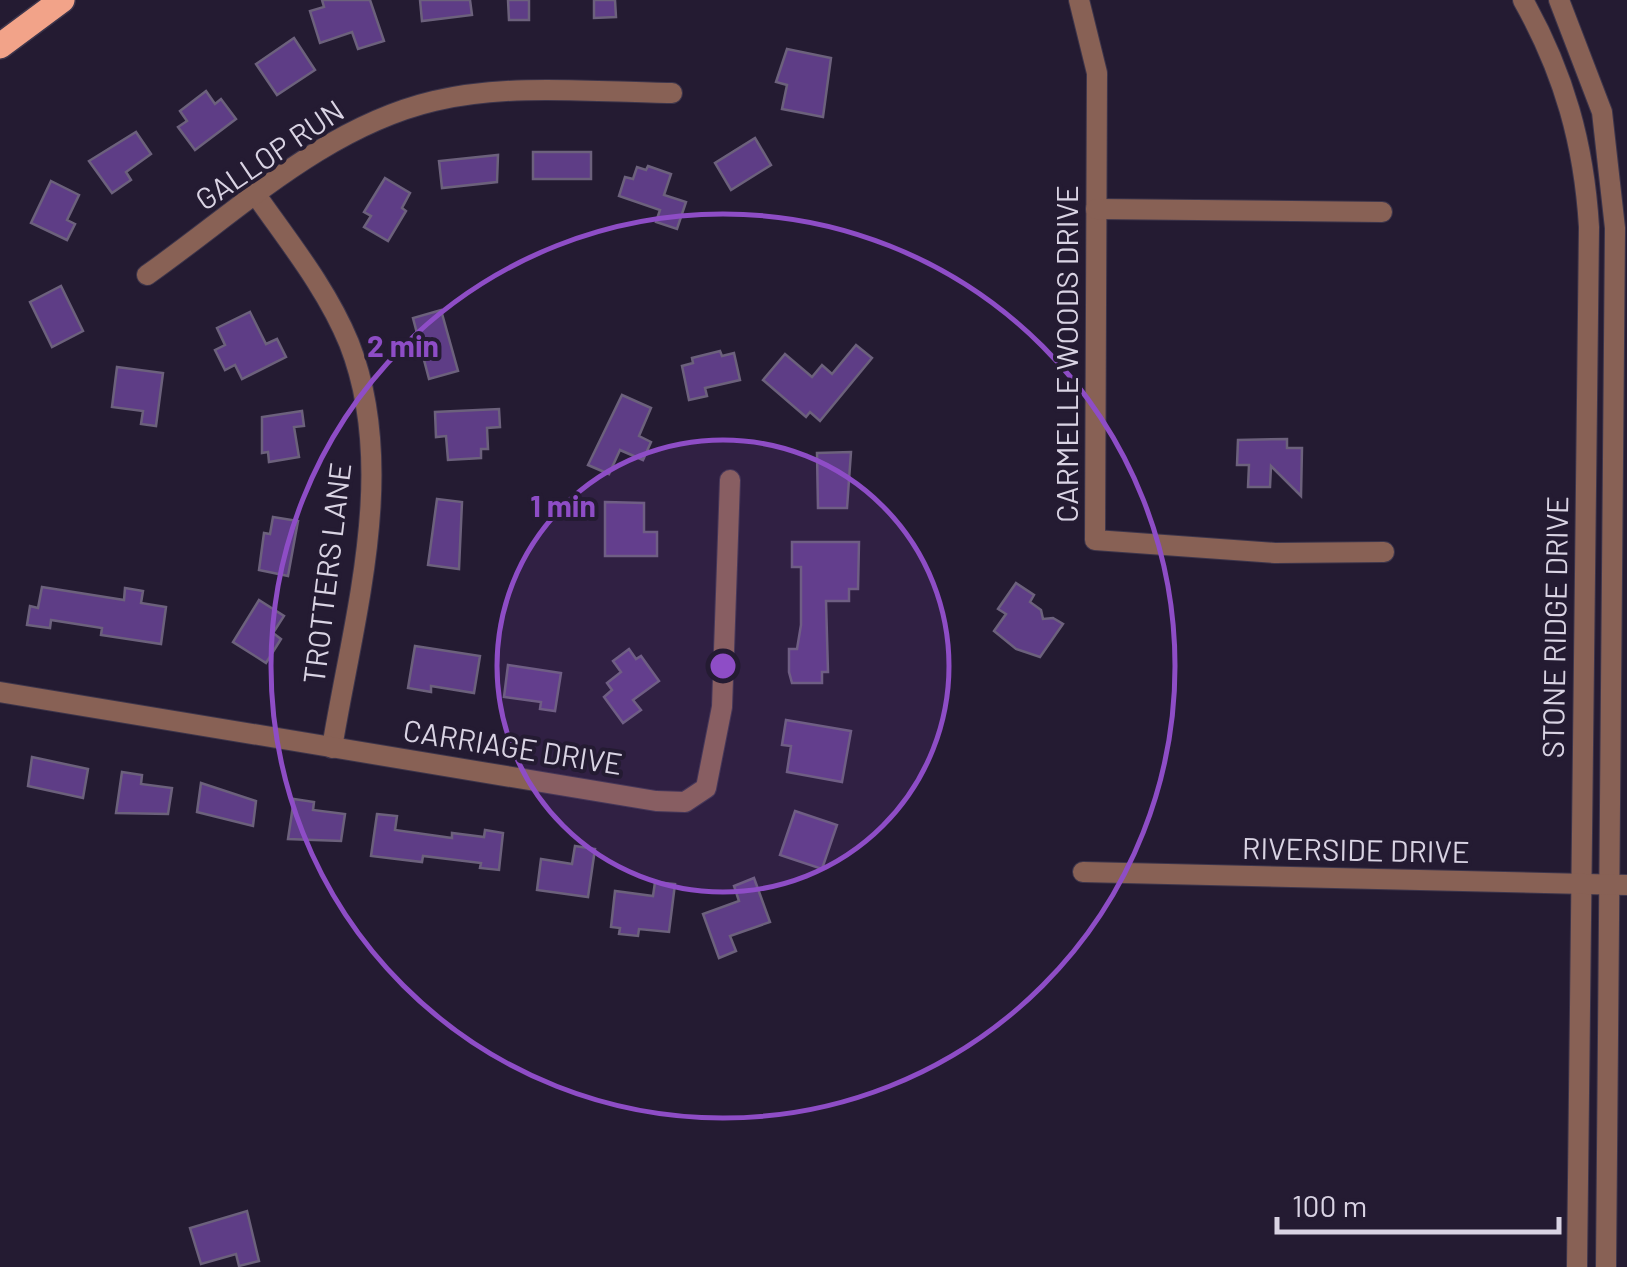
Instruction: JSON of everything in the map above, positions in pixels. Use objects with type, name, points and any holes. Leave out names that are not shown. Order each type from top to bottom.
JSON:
[{"type":"main road","points":[[0,46],[62,0]]},
{"type":"street","name":"CARMELLE WOODS DRIVE","points":[[1079,0],[1096,74],[1095,540],[1274,553],[1384,552]]},
{"type":"street","name":"STONE RIDGE DRIVE","points":[[1523,0],[1552,52],[1572,110],[1586,180],[1577,1267]]},
{"type":"street","name":"STONE RIDGE DRIVE","points":[[1559,0],[1602,112],[1621,228],[1617,885],[1606,1267]]},
{"type":"street","name":"GALLOP RUN","points":[[147,275],[346,134],[438,100],[524,92],[672,92]]},
{"type":"street","name":"TROTTERS LANE","points":[[256,195],[337,317],[358,370],[367,411],[371,496],[332,748]]},
{"type":"street","points":[[1096,209],[1382,212]]},
{"type":"street","points":[[1588,228],[1621,228]]},
{"type":"street","name":"CARRIAGE DRIVE","points":[[0,692],[656,801],[685,802],[706,788],[722,708],[730,480]]},
{"type":"street","points":[[1585,550],[1621,548]]},
{"type":"street","name":"RIVERSIDE DRIVE","points":[[1083,872],[1617,885]]},
{"type":"building","points":[[322,0],[370,0],[384,41],[358,49],[352,32],[320,43],[310,11],[324,7]]},
{"type":"building","points":[[420,0],[470,0],[472,15],[422,21]]},
{"type":"building","points":[[508,0],[529,0],[529,20],[509,20]]},
{"type":"building","points":[[594,0],[615,0],[616,17],[594,18]]},
{"type":"building","points":[[294,38],[315,70],[277,95],[256,64]]},
{"type":"building","points":[[787,49],[831,58],[823,117],[782,109],[787,85],[776,82]]},
{"type":"building","points":[[206,91],[215,104],[221,99],[236,119],[195,150],[178,127],[187,121],[180,111]]},
{"type":"building","points":[[136,132],[151,154],[126,172],[131,180],[112,193],[89,161]]},
{"type":"building","points":[[755,138],[771,165],[731,190],[715,163]]},
{"type":"building","points":[[533,152],[591,152],[591,179],[533,179]]},
{"type":"building","points":[[498,155],[497,182],[442,188],[439,161]]},
{"type":"building","points":[[648,166],[671,174],[664,195],[686,202],[677,229],[656,222],[660,210],[619,196],[625,177],[633,179],[637,167],[646,170]]},
{"type":"building","points":[[385,178],[410,193],[402,208],[406,211],[388,241],[364,227],[371,216],[364,212]]},
{"type":"building","points":[[51,181],[79,195],[67,220],[75,224],[67,240],[31,223]]},
{"type":"building","points":[[61,286],[83,331],[52,347],[30,302]]},
{"type":"building","points":[[441,310],[458,371],[429,379],[413,318]]},
{"type":"building","points":[[250,312],[266,344],[277,339],[286,357],[242,379],[235,365],[225,370],[215,350],[225,345],[217,328]]},
{"type":"building","points":[[856,345],[872,358],[820,421],[810,412],[806,417],[763,380],[785,354],[812,377],[822,365],[832,374]]},
{"type":"building","points":[[720,351],[722,356],[734,353],[740,380],[705,388],[707,396],[689,400],[682,366],[693,363],[692,358]]},
{"type":"building","points":[[117,367],[163,373],[156,426],[141,424],[143,411],[112,407]]},
{"type":"building","points":[[622,395],[651,408],[639,436],[651,442],[643,460],[620,450],[609,474],[588,465]]},
{"type":"building","points":[[499,409],[500,427],[487,428],[488,449],[481,449],[481,458],[448,460],[446,436],[436,437],[435,412]]},
{"type":"building","points":[[302,411],[304,426],[294,427],[299,457],[269,462],[268,452],[262,453],[262,417]]},
{"type":"building","points":[[1287,439],[1287,448],[1302,448],[1301,496],[1271,466],[1270,487],[1248,487],[1249,465],[1237,465],[1238,440]]},
{"type":"building","points":[[851,452],[847,508],[818,508],[817,453]]},
{"type":"building","points":[[437,499],[462,502],[459,569],[428,565]]},
{"type":"building","points":[[605,502],[644,503],[644,532],[657,532],[657,556],[605,556]]},
{"type":"building","points":[[273,517],[298,521],[288,576],[259,570],[264,533],[270,534]]},
{"type":"building","points":[[792,542],[859,542],[858,589],[849,589],[849,601],[826,601],[828,672],[822,672],[822,683],[792,683],[789,672],[789,649],[797,649],[801,625],[801,567],[792,567]]},
{"type":"building","points":[[1016,583],[1034,595],[1030,602],[1041,610],[1043,619],[1053,618],[1063,624],[1040,657],[1016,649],[994,631],[1006,614],[998,609]]},
{"type":"building","points":[[42,587],[124,600],[125,588],[143,591],[141,603],[166,607],[161,644],[101,635],[102,628],[51,620],[50,628],[27,625],[30,606],[38,608]]},
{"type":"building","points":[[259,600],[284,616],[273,633],[281,639],[266,663],[233,642]]},
{"type":"building","points":[[415,646],[480,656],[474,693],[431,686],[431,692],[408,688]]},
{"type":"building","points":[[629,649],[636,659],[641,656],[659,681],[633,700],[641,710],[623,723],[604,697],[612,690],[607,683],[621,672],[613,661]]},
{"type":"building","points":[[508,665],[561,673],[555,711],[540,709],[541,702],[504,697]]},
{"type":"building","points":[[786,720],[851,731],[842,782],[787,772],[791,746],[782,745]]},
{"type":"building","points":[[32,757],[88,769],[83,798],[28,786]]},
{"type":"building","points":[[122,772],[142,775],[141,784],[172,788],[168,814],[116,813]]},
{"type":"building","points":[[201,783],[256,801],[253,826],[197,812]]},
{"type":"building","points":[[294,799],[314,802],[313,810],[345,814],[341,841],[288,839]]},
{"type":"building","points":[[795,811],[837,825],[822,869],[780,855]]},
{"type":"building","points":[[377,814],[397,816],[395,830],[452,838],[452,833],[484,837],[485,830],[503,833],[499,870],[480,868],[481,863],[423,856],[422,862],[371,856]]},
{"type":"building","points":[[575,846],[595,849],[588,897],[537,890],[541,859],[572,864]]},
{"type":"building","points":[[754,878],[770,922],[730,936],[736,951],[719,958],[703,914],[739,901],[734,886]]},
{"type":"building","points":[[655,882],[675,884],[669,932],[639,929],[638,936],[619,934],[620,928],[611,927],[615,891],[653,896]]},
{"type":"building","points":[[247,1211],[259,1261],[239,1266],[236,1254],[201,1264],[190,1228]]}]
